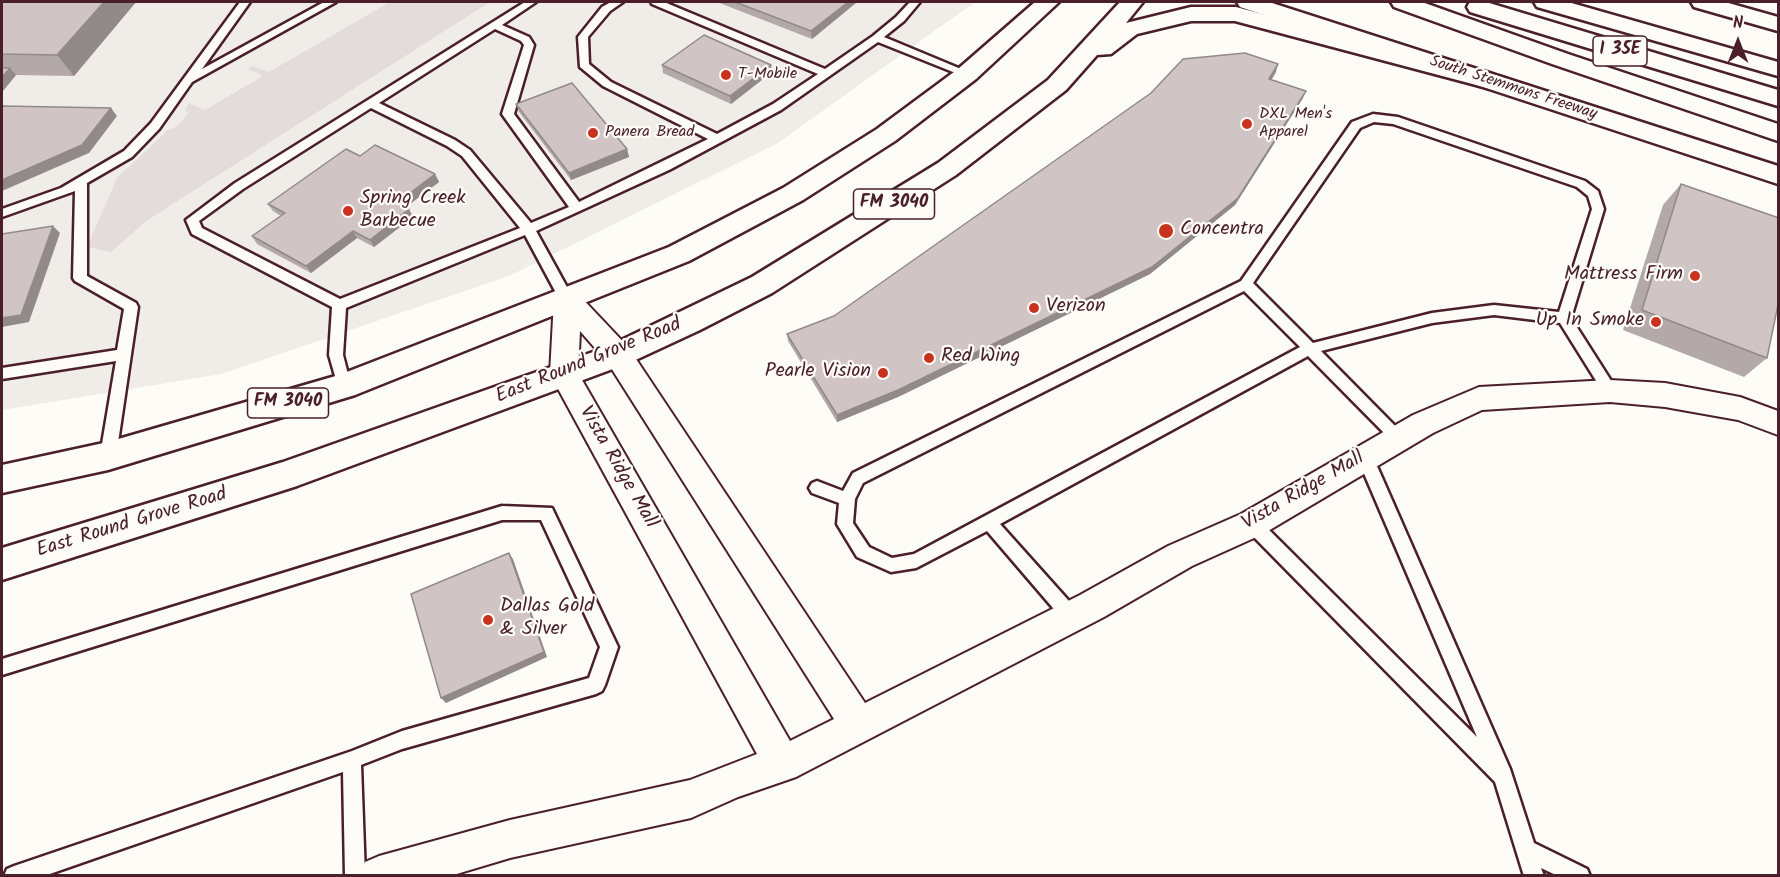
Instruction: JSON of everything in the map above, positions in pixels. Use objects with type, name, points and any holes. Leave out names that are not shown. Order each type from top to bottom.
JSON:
[{"type":"main road","name":"East Round Grove Road","points":[[2,564],[285,476],[618,355],[762,285],[947,169],[1057,85],[1132,2]]},
{"type":"main road","name":"South Stemmons Freeway","points":[[1248,2],[1779,176]]},
{"type":"main road","points":[[1402,2],[1560,59],[1779,133]]},
{"type":"main road","name":"I 35E","points":[[1462,2],[1779,98]]},
{"type":"main road","points":[[1545,2],[1779,69]]},
{"type":"main road","points":[[1617,2],[1779,47]]},
{"type":"main road","points":[[1702,2],[1779,24]]},
{"type":"main road","points":[[1748,2],[1779,10]]},
{"type":"main road","name":"FM 3040","points":[[2,479],[108,456],[344,386],[680,254],[793,194],[886,135],[967,74],[1040,6]]},
{"type":"main road","points":[[1057,85],[1129,29],[1191,14],[1236,14],[1495,83]]},
{"type":"street","points":[[567,300],[618,355],[859,725]]},
{"type":"street","points":[[564,374],[567,300]]},
{"type":"street","name":"Vista Ridge Mall","points":[[564,374],[783,764]]},
{"type":"street","name":"Vista Ridge Mall","points":[[379,876],[510,840],[691,799],[734,780],[783,764],[1071,616],[1180,556],[1252,524],[1423,424],[1479,399],[1610,391],[1665,395],[1729,407],[1779,423]]},
{"type":"lane","points":[[2,213],[65,191],[128,154],[155,126],[245,2]]},
{"type":"lane","points":[[297,21],[308,2]]},
{"type":"lane","points":[[186,82],[331,2]]},
{"type":"lane","points":[[531,2],[239,186],[192,220],[196,231],[339,305],[529,230],[665,167],[777,107],[877,38],[900,19],[915,2]]},
{"type":"lane","points":[[618,2],[606,9],[584,37],[584,65],[607,84],[717,139]]},
{"type":"lane","points":[[656,2],[826,73]]},
{"type":"lane","points":[[494,25],[525,39],[529,45],[508,114],[577,209]]},
{"type":"lane","points":[[877,38],[967,74]]},
{"type":"lane","points":[[370,103],[451,142],[466,153],[529,230],[567,300]]},
{"type":"lane","points":[[1564,318],[1494,310],[1432,318],[1309,349],[916,561],[891,565],[864,552],[844,524],[848,499],[858,477],[1246,284],[1356,125],[1373,118],[1394,120],[1581,184],[1594,194],[1598,209],[1564,318],[1610,391]]},
{"type":"lane","points":[[81,182],[80,278],[131,307],[108,456]]},
{"type":"lane","points":[[1246,284],[1398,438]]},
{"type":"lane","points":[[339,305],[336,356],[344,386]]},
{"type":"lane","points":[[2,374],[124,354]]},
{"type":"lane","points":[[1365,457],[1503,776],[1534,876]]},
{"type":"lane","points":[[817,488],[848,499]]},
{"type":"lane","points":[[2,667],[502,513],[546,513],[609,647],[596,685],[402,740],[352,760],[14,876]]},
{"type":"lane","points":[[989,522],[1071,616]]},
{"type":"lane","points":[[1252,524],[1503,776]]},
{"type":"lane","points":[[352,760],[355,876]]},
{"type":"lane","points":[[1526,850],[1580,876]]},
{"type":"shaded area","points":[[2,2],[975,2],[778,143],[509,276],[221,374],[2,410]]},
{"type":"shaded area","points":[[390,2],[490,2],[146,221],[111,252],[87,247],[117,178],[169,129],[175,128],[189,113],[185,110],[189,103],[205,110],[263,76],[248,69],[252,66],[269,72]]},
{"type":"building","points":[[2,2],[104,2],[57,55],[2,54]]},
{"type":"building","points":[[735,2],[848,2],[811,31]]},
{"type":"building","points":[[704,35],[771,65],[730,96],[662,65]]},
{"type":"building","points":[[1245,53],[1278,64],[1269,79],[1306,91],[1238,198],[1152,267],[898,390],[837,415],[787,334],[834,316],[1151,93],[1183,59]]},
{"type":"building","points":[[2,68],[10,68],[2,77]]},
{"type":"building","points":[[572,83],[627,149],[569,173],[516,104]]},
{"type":"building","points":[[2,106],[111,108],[82,145],[2,180]]},
{"type":"building","points":[[375,145],[435,174],[397,203],[409,209],[370,240],[353,231],[306,266],[252,236],[285,213],[268,204],[346,149],[360,156]]},
{"type":"building","points":[[1681,184],[1779,218],[1779,300],[1767,358],[1642,310]]},
{"type":"building","points":[[53,226],[21,315],[2,318],[2,234]]},
{"type":"building","points":[[509,553],[544,652],[441,698],[411,594]]},
{"type":"place","name":"T-Mobile","points":[[726,75]]},
{"type":"place","name":"DXL Men's Apparel","points":[[1247,124]]},
{"type":"place","name":"Panera Bread","points":[[593,133]]},
{"type":"place","name":"Spring Creek Barbecue","points":[[348,211]]},
{"type":"place","name":"Concentra","points":[[1166,231]]},
{"type":"place","name":"Mattress Firm","points":[[1695,276]]},
{"type":"place","name":"Verizon","points":[[1034,308]]},
{"type":"place","name":"Up In Smoke","points":[[1656,322]]},
{"type":"place","name":"Red Wing","points":[[929,358]]},
{"type":"place","name":"Pearle Vision","points":[[883,373]]},
{"type":"place","name":"Dallas Gold & Silver","points":[[488,620]]}]
